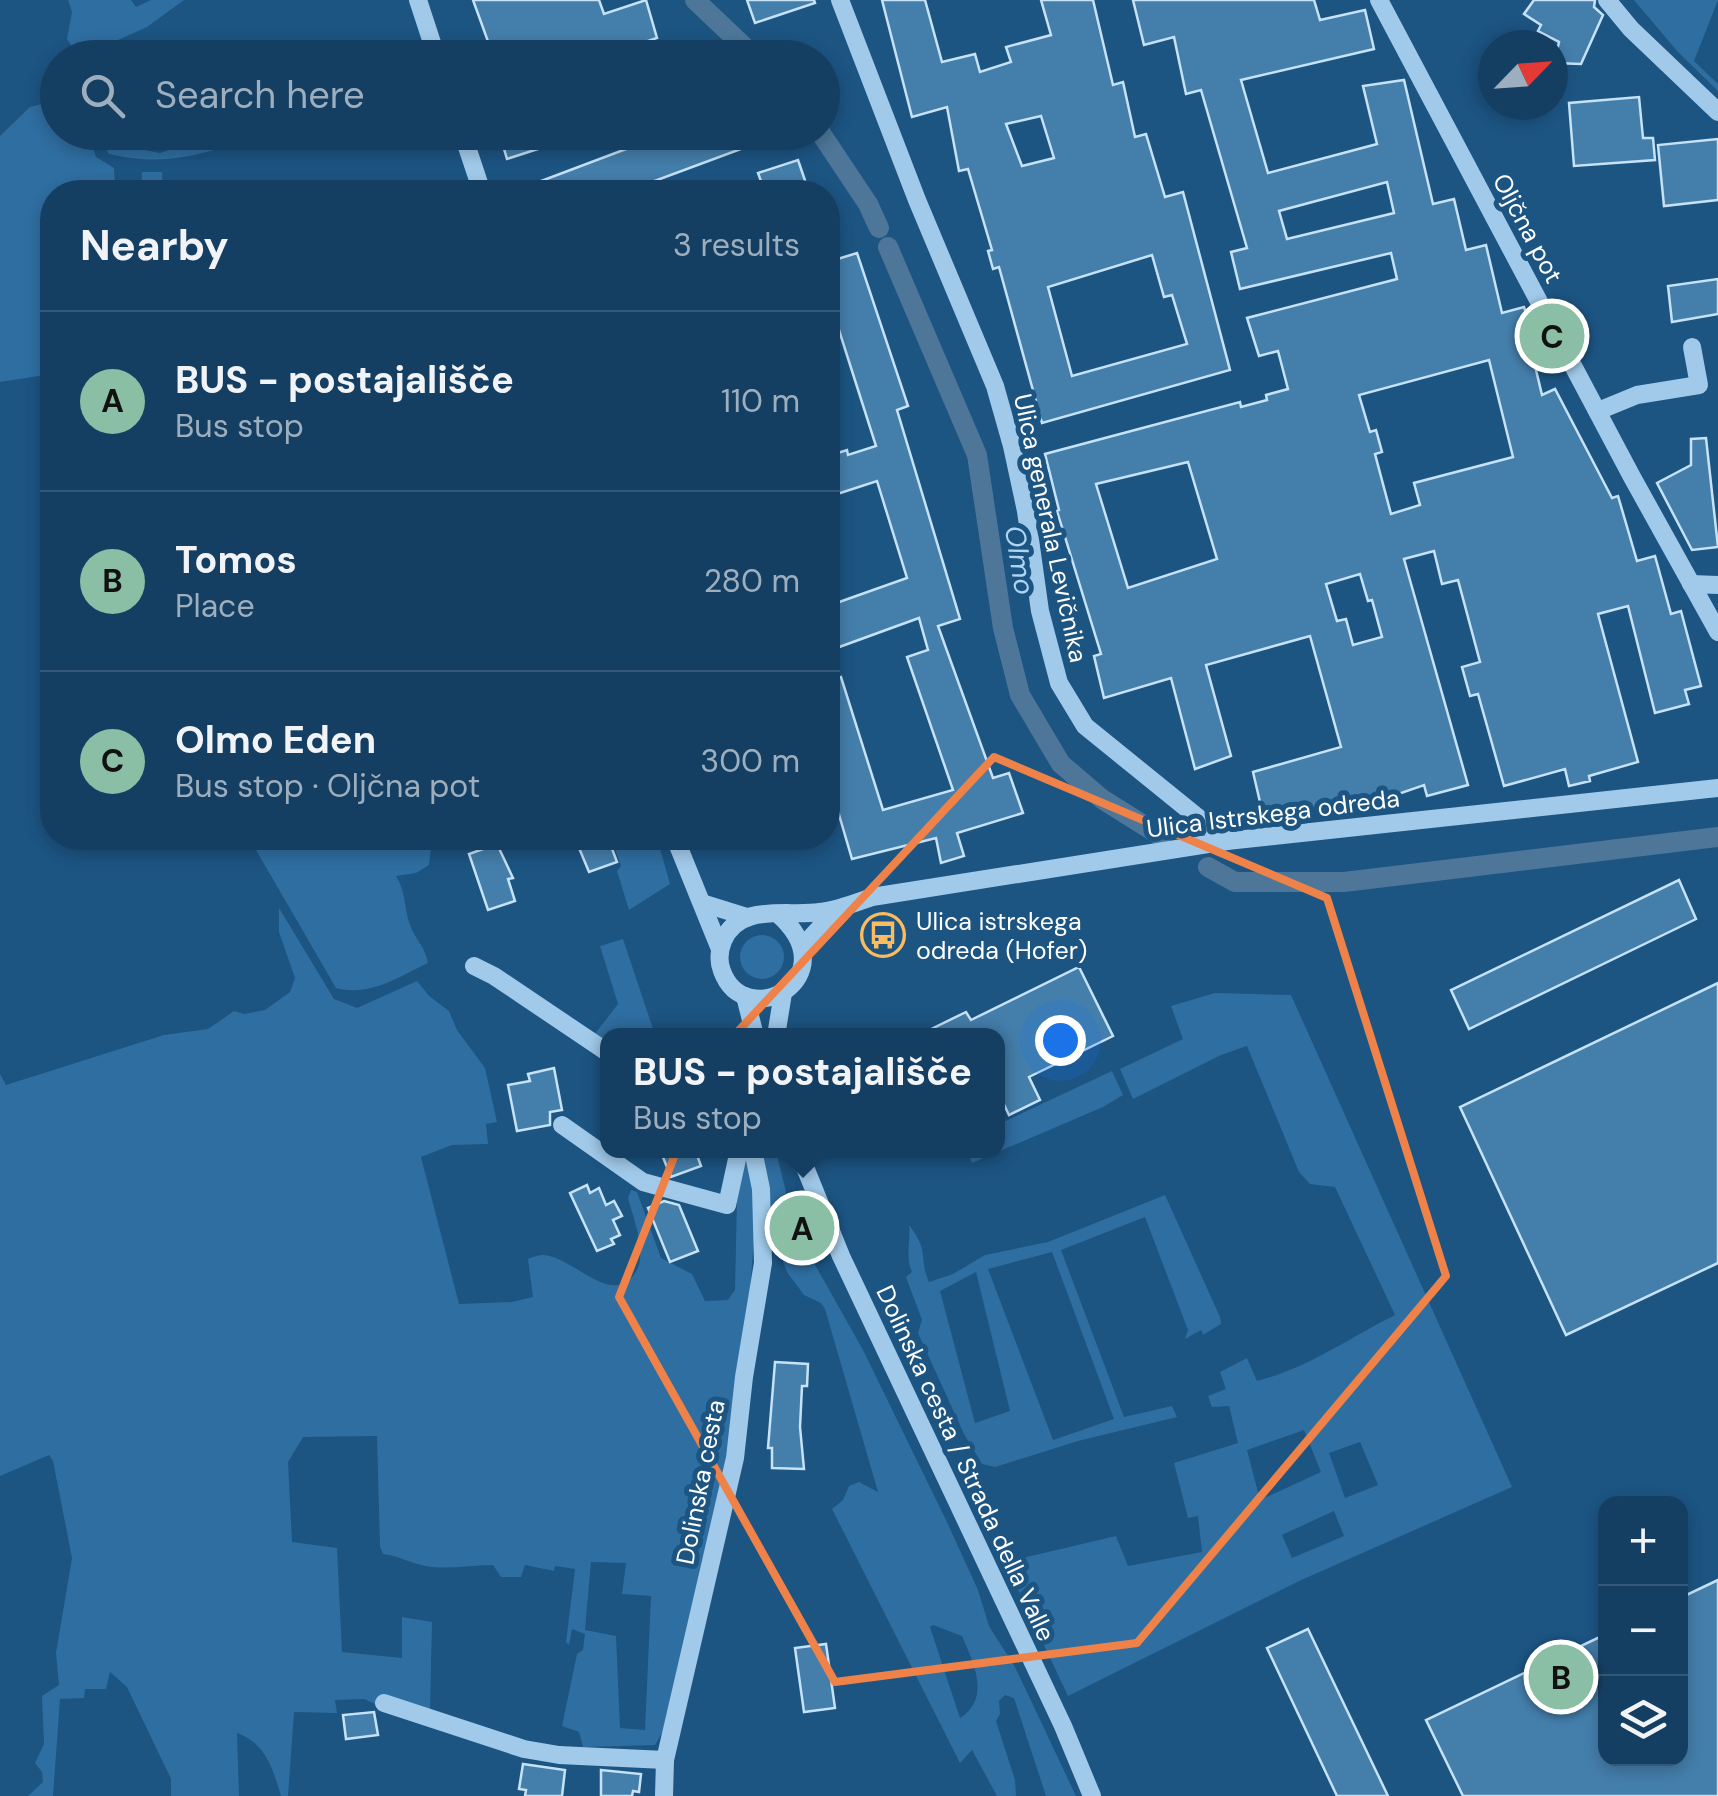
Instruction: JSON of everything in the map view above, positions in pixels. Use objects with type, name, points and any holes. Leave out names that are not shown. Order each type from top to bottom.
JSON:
[{"type":"street","points":[[418,0],[431,40]]},
{"type":"street","name":"Ulica generala Levičnika","points":[[840,0],[916,200],[995,386],[1026,512],[1040,611],[1058,683],[1086,726],[1227,841]]},
{"type":"street","name":"Oljčna pot","points":[[1379,0],[1718,632]]},
{"type":"street","points":[[1607,0],[1631,29],[1718,112]]},
{"type":"street","points":[[468,150],[478,180]]},
{"type":"street","points":[[1598,411],[1637,395],[1699,385],[1692,347]]},
{"type":"street","points":[[1691,584],[1718,585]]},
{"type":"street","name":"Ulica Istrskega odreda","points":[[838,908],[872,897],[1227,841],[1718,788]]},
{"type":"street","points":[[679,850],[720,948],[724,977],[745,996],[753,1028]]},
{"type":"street","points":[[702,902],[747,916],[838,908]]},
{"type":"street","points":[[803,946],[838,908]]},
{"type":"street","points":[[745,996],[771,998],[783,993],[801,974],[803,946],[778,914]]},
{"type":"street","points":[[720,948],[725,935],[747,916]]},
{"type":"street","points":[[474,966],[600,1047]]},
{"type":"street","points":[[777,1028],[783,993]]},
{"type":"street","points":[[562,1126],[600,1152]]},
{"type":"street","points":[[608,1158],[643,1182],[727,1205],[737,1158]]},
{"type":"street","name":"Dolinska cesta","points":[[664,1796],[664,1760],[735,1458],[744,1377],[764,1263],[761,1188],[755,1158]]},
{"type":"street","name":"Dolinska cesta / Strada della Valle","points":[[801,1158],[841,1256],[1063,1726],[1092,1796]]},
{"type":"street","points":[[384,1703],[524,1749],[558,1755],[664,1760]]},
{"type":"highlighted area","points":[[994,757],[1327,898],[1446,1276],[1137,1643],[835,1682],[619,1297],[713,1058]]},
{"type":"shaded area","points":[[68,0],[131,0],[136,7],[151,0],[184,0],[147,27],[118,40],[68,40],[72,12]]},
{"type":"shaded area","points":[[1634,0],[1718,0],[1694,61],[1718,84],[1718,91],[1677,51]]},
{"type":"shaded area","points":[[40,104],[40,150],[94,150],[96,157],[114,168],[115,180],[40,180],[40,376],[0,382],[0,136],[30,107]]},
{"type":"shaded area","points":[[107,150],[212,150],[170,159],[109,154]]},
{"type":"shaded area","points":[[142,172],[162,172],[162,180],[142,180]]},
{"type":"shaded area","points":[[256,850],[431,850],[429,865],[416,873],[396,876],[410,925],[428,963],[372,988],[336,988]]},
{"type":"shaded area","points":[[615,850],[660,850],[670,884],[629,910],[617,871],[621,866]]},
{"type":"shaded area","points":[[279,908],[334,999],[357,1008],[417,981],[449,1011],[457,1030],[485,1068],[497,1122],[486,1124],[488,1144],[452,1145],[421,1157],[459,1304],[512,1302],[533,1297],[528,1259],[540,1255],[554,1257],[610,1285],[629,1280],[636,1272],[640,1252],[628,1198],[631,1190],[637,1192],[661,1258],[692,1274],[705,1301],[728,1300],[735,1290],[737,1198],[742,1163],[750,1162],[757,1199],[749,1305],[737,1365],[726,1467],[668,1723],[655,1745],[583,1747],[579,1732],[562,1726],[585,1634],[572,1629],[569,1645],[566,1642],[575,1569],[555,1566],[554,1571],[525,1565],[521,1577],[501,1577],[493,1565],[433,1567],[383,1554],[377,1436],[303,1437],[288,1462],[292,1542],[337,1548],[342,1652],[402,1658],[402,1617],[432,1622],[430,1711],[385,1699],[375,1704],[364,1699],[335,1700],[337,1713],[294,1712],[288,1796],[281,1796],[262,1750],[237,1733],[239,1796],[171,1796],[171,1779],[127,1687],[110,1672],[106,1689],[85,1689],[84,1698],[60,1699],[53,1796],[28,1796],[43,1782],[35,1763],[44,1744],[42,1696],[59,1685],[56,1653],[72,1558],[49,1455],[0,1476],[0,1074],[6,1085],[164,1035],[208,1029],[234,1011],[244,1014],[265,1010],[290,992],[295,978],[279,932]],"holes":[[[591,1562],[626,1563],[622,1594],[651,1596],[645,1730],[620,1728],[616,1636],[585,1630]]]},
{"type":"shaded area","points":[[762,935],[777,942],[784,957],[777,972],[762,979],[747,972],[740,957],[747,942]]},
{"type":"shaded area","points":[[623,939],[653,1028],[600,1028],[600,1040],[594,1035],[618,1004],[600,946]]},
{"type":"shaded area","points":[[1215,993],[1291,995],[1512,1487],[1299,1581],[1068,1696],[1005,1562],[1116,1536],[1128,1566],[1202,1552],[1198,1516],[1188,1518],[1174,1463],[1238,1443],[1229,1406],[1212,1407],[1208,1396],[1226,1389],[1220,1372],[1247,1358],[1257,1381],[1276,1375],[1395,1315],[1335,1187],[1310,1184],[1299,1172],[1247,1046],[1133,1099],[1120,1069],[1183,1039],[1171,1006]],"holes":[[[1304,1430],[1321,1472],[1260,1500],[1247,1450]],[[1360,1442],[1378,1485],[1345,1498],[1329,1453]],[[1334,1511],[1344,1536],[1292,1558],[1282,1535]]]},
{"type":"shaded area","points":[[1112,1071],[1123,1095],[1005,1149],[1005,1121]]},
{"type":"shaded area","points":[[760,1158],[778,1158],[795,1229],[863,1350],[978,1590],[989,1626],[1015,1667],[1076,1796],[1046,1796],[1014,1698],[1005,1695],[999,1701],[996,1721],[1015,1780],[1016,1796],[997,1796],[972,1750],[960,1763],[832,1509],[843,1500],[849,1486],[859,1482],[878,1492],[825,1309],[804,1295],[787,1272],[776,1242]],"holes":[[[930,1627],[962,1636],[975,1669],[975,1701],[960,1718]]]},
{"type":"shaded area","points":[[1165,1195],[1221,1324],[1203,1335],[1201,1330],[1185,1339],[1188,1330],[1145,1217],[1061,1250],[1124,1417],[1172,1406],[1177,1417],[1078,1441],[995,1467],[982,1464],[964,1434],[918,1333],[922,1320],[906,1277],[912,1272],[909,1225],[922,1248],[929,1282],[953,1274],[985,1255],[1048,1242]],"holes":[[[1052,1252],[1114,1419],[1053,1440],[988,1269]],[[976,1272],[1010,1411],[975,1423],[940,1291]]]},
{"type":"building","points":[[473,0],[599,0],[604,14],[646,0],[657,38],[651,40],[487,40]]},
{"type":"building","points":[[747,0],[814,0],[815,3],[755,23]]},
{"type":"building","points":[[882,0],[925,0],[942,62],[975,54],[980,72],[1011,62],[1006,47],[1051,35],[1041,0],[1093,0],[1113,85],[1123,82],[1135,137],[1146,134],[1165,197],[1183,192],[1230,370],[1042,423],[999,267],[993,269],[988,251],[992,250],[968,169],[959,171],[947,107],[912,117]],"holes":[[[1041,116],[1054,158],[1022,166],[1006,124]],[[1152,255],[1164,297],[1172,295],[1187,344],[1072,376],[1048,287]]]},
{"type":"building","points":[[1133,0],[1314,0],[1320,20],[1365,10],[1374,49],[1241,80],[1268,173],[1377,144],[1363,86],[1404,80],[1433,204],[1454,199],[1466,250],[1486,245],[1502,313],[1524,307],[1538,347],[1531,349],[1542,395],[1555,389],[1612,498],[1618,496],[1637,561],[1655,556],[1671,614],[1681,611],[1701,686],[1685,690],[1689,704],[1655,713],[1628,606],[1598,614],[1638,762],[1569,786],[1565,769],[1504,786],[1478,694],[1470,696],[1462,667],[1480,662],[1458,580],[1442,584],[1434,551],[1404,559],[1468,785],[1427,796],[1424,785],[1358,808],[1356,804],[1324,814],[1323,806],[1304,811],[1302,804],[1263,815],[1253,772],[1341,747],[1310,636],[1206,665],[1231,756],[1195,769],[1171,678],[1104,698],[1094,656],[1101,654],[1057,511],[1045,454],[1240,402],[1241,407],[1267,400],[1266,395],[1288,389],[1278,351],[1259,356],[1247,318],[1397,279],[1391,253],[1240,289],[1231,252],[1247,248],[1201,90],[1186,94],[1174,37],[1144,45]],"holes":[[[1387,182],[1394,213],[1287,239],[1279,211]],[[1489,360],[1513,457],[1414,483],[1420,505],[1391,514],[1375,454],[1382,452],[1376,430],[1370,432],[1359,395]],[[1188,462],[1217,559],[1128,588],[1096,484]],[[1360,574],[1382,637],[1353,645],[1346,619],[1337,621],[1326,584]]]},
{"type":"building","points":[[1534,0],[1595,0],[1594,7],[1603,15],[1581,64],[1568,64],[1568,30],[1538,30],[1541,25],[1524,14]]},
{"type":"building","points":[[1639,97],[1643,138],[1653,138],[1655,160],[1574,166],[1569,103]]},
{"type":"building","points":[[1718,139],[1718,200],[1664,206],[1658,145]]},
{"type":"building","points":[[504,150],[535,150],[507,159]]},
{"type":"building","points":[[623,150],[738,150],[657,180],[544,180]]},
{"type":"building","points":[[798,160],[805,180],[761,180],[758,173]]},
{"type":"building","points":[[857,253],[908,406],[897,410],[960,619],[938,626],[993,778],[1009,773],[1023,813],[957,833],[964,856],[941,863],[936,838],[852,859],[840,818],[841,677],[883,810],[953,790],[907,657],[928,650],[919,618],[840,647],[840,602],[907,578],[877,481],[840,493],[840,452],[847,450],[848,455],[876,446],[840,333],[840,258]]},
{"type":"building","points":[[1718,279],[1718,314],[1672,322],[1668,286]]},
{"type":"building","points":[[1706,438],[1718,547],[1692,550],[1657,483],[1691,465],[1691,439]]},
{"type":"building","points":[[500,850],[513,878],[508,879],[515,901],[488,910],[469,854]]},
{"type":"building","points":[[580,850],[612,850],[617,862],[589,872]]},
{"type":"building","points":[[1679,880],[1696,919],[1469,1029],[1451,990]]},
{"type":"building","points":[[1079,967],[1113,1036],[1029,1077],[1040,1100],[1009,1115],[1005,1107],[1005,1028],[933,1028],[966,1012],[971,1020]]},
{"type":"building","points":[[1718,983],[1718,1263],[1566,1335],[1460,1107]]},
{"type":"building","points":[[554,1068],[562,1110],[550,1112],[550,1125],[517,1131],[508,1085],[530,1081],[528,1074]]},
{"type":"building","points":[[663,1158],[698,1158],[701,1166],[671,1177]]},
{"type":"building","points":[[587,1185],[590,1193],[599,1188],[606,1205],[614,1201],[622,1216],[613,1220],[620,1235],[611,1239],[614,1244],[597,1251],[570,1193]]},
{"type":"building","points":[[664,1201],[679,1205],[698,1251],[670,1262],[648,1208]]},
{"type":"building","points":[[775,1362],[808,1364],[807,1386],[802,1386],[800,1427],[804,1469],[772,1468],[772,1448],[768,1448]]},
{"type":"building","points":[[1718,1580],[1718,1796],[1463,1796],[1426,1720],[1598,1638],[1598,1766],[1688,1766],[1688,1594]]},
{"type":"building","points":[[1308,1629],[1388,1796],[1337,1796],[1267,1648]]},
{"type":"building","points":[[826,1644],[835,1708],[804,1712],[795,1648]]},
{"type":"building","points":[[374,1712],[378,1735],[346,1739],[343,1715]]},
{"type":"building","points":[[523,1764],[565,1770],[562,1796],[525,1796],[526,1790],[519,1789]]},
{"type":"building","points":[[601,1770],[641,1774],[639,1792],[633,1791],[632,1796],[601,1796]]},
{"type":"waterway","points":[[695,0],[737,40]]},
{"type":"waterway","points":[[832,150],[879,228]]},
{"type":"waterway","name":"Olmo","points":[[888,247],[977,455],[1003,628],[1020,695],[1061,764],[1102,799],[1161,836]]},
{"type":"waterway","points":[[1208,867],[1235,882],[1344,882],[1718,837]]},
{"type":"place","name":"Olmo Eden","points":[[1552,336]]},
{"type":"place","name":"Ulica istrskega odreda (Hofer)","points":[[883,935]]},
{"type":"place","name":"BUS - postajališče","points":[[802,1228]]},
{"type":"place","name":"Tomos","points":[[1561,1677]]}]
